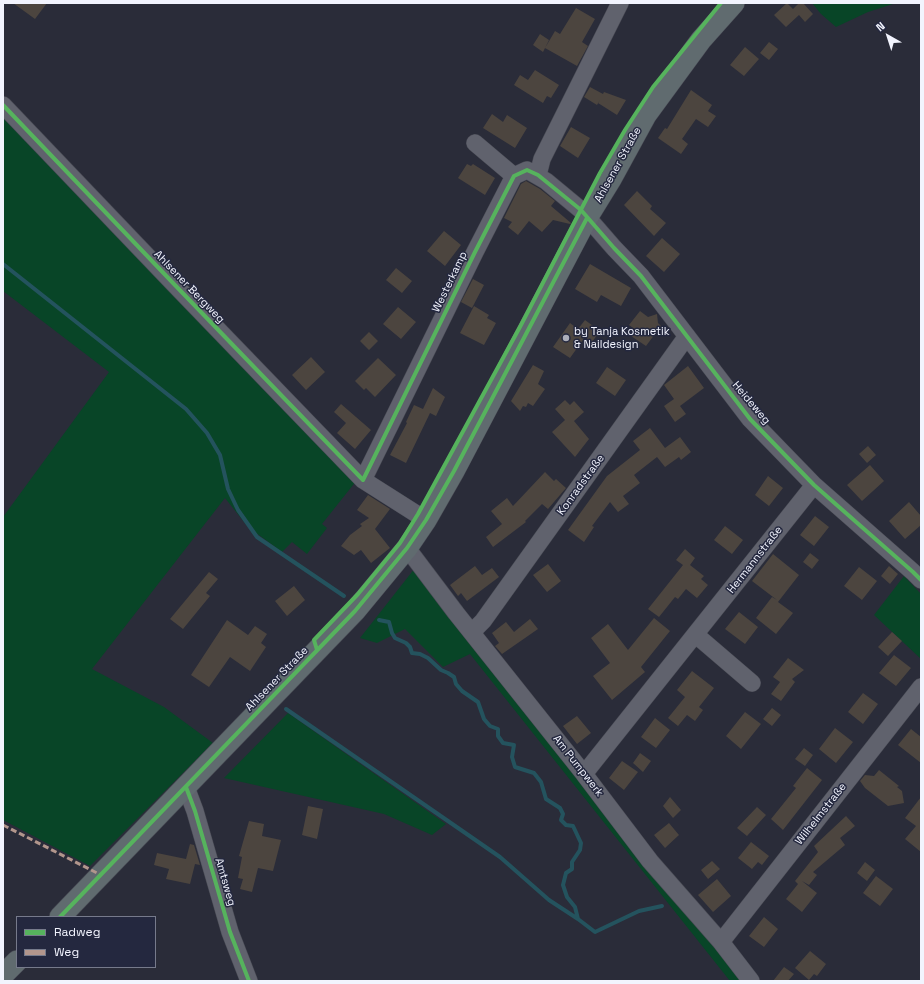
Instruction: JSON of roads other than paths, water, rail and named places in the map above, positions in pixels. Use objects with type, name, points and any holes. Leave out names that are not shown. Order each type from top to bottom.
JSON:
[{"type":"main road","name":"Ahlsener Straße","points":[[61,916],[356,611],[407,548],[426,520],[454,471],[587,218],[611,179],[646,116],[701,40],[733,3]]},
{"type":"main road","points":[[3,975],[16,962]]},
{"type":"street","points":[[538,175],[542,159],[620,3]]},
{"type":"street","name":"Ahlsener Bergweg","points":[[3,104],[183,294],[363,480],[426,520]]},
{"type":"street","points":[[475,143],[514,176],[527,170],[538,175],[581,210],[587,218]]},
{"type":"street","name":"Westerkamp","points":[[363,480],[514,176]]},
{"type":"street","name":"Heideweg","points":[[587,218],[641,276],[750,419],[814,485],[918,572]]},
{"type":"street","name":"Konradstraße","points":[[472,632],[483,621],[687,336]]},
{"type":"street","name":"Hermannstraße","points":[[584,774],[814,485]]},
{"type":"street","name":"Am Pumpwerk","points":[[407,548],[456,613],[584,774],[650,861],[721,942],[751,981]]},
{"type":"street","points":[[696,635],[752,683]]},
{"type":"street","name":"Wilhelmstraße","points":[[721,942],[921,687]]},
{"type":"street","name":"Amtsweg","points":[[186,787],[195,811],[230,932],[249,981]]},
{"type":"waterway","points":[[3,264],[186,409],[207,433],[220,455],[228,489],[238,510],[257,537],[344,596]]},
{"type":"waterway","points":[[379,620],[389,622],[395,638],[406,643],[410,647],[412,653],[420,654],[428,658],[441,670],[454,677],[456,684],[462,691],[478,702],[484,719],[490,726],[498,729],[498,736],[503,743],[514,745],[512,757],[515,767],[534,773],[541,782],[546,799],[560,808],[563,814],[561,820],[566,825],[573,826],[581,843],[580,850],[572,862],[572,869],[566,873],[563,885],[567,897],[575,907],[578,919],[595,932],[639,911],[662,906]]},
{"type":"waterway","points":[[286,709],[500,857],[549,900],[578,919]]},
{"type":"place","name":"by Tanja Kosmetik & Naildesign","points":[[566,338]]}]
